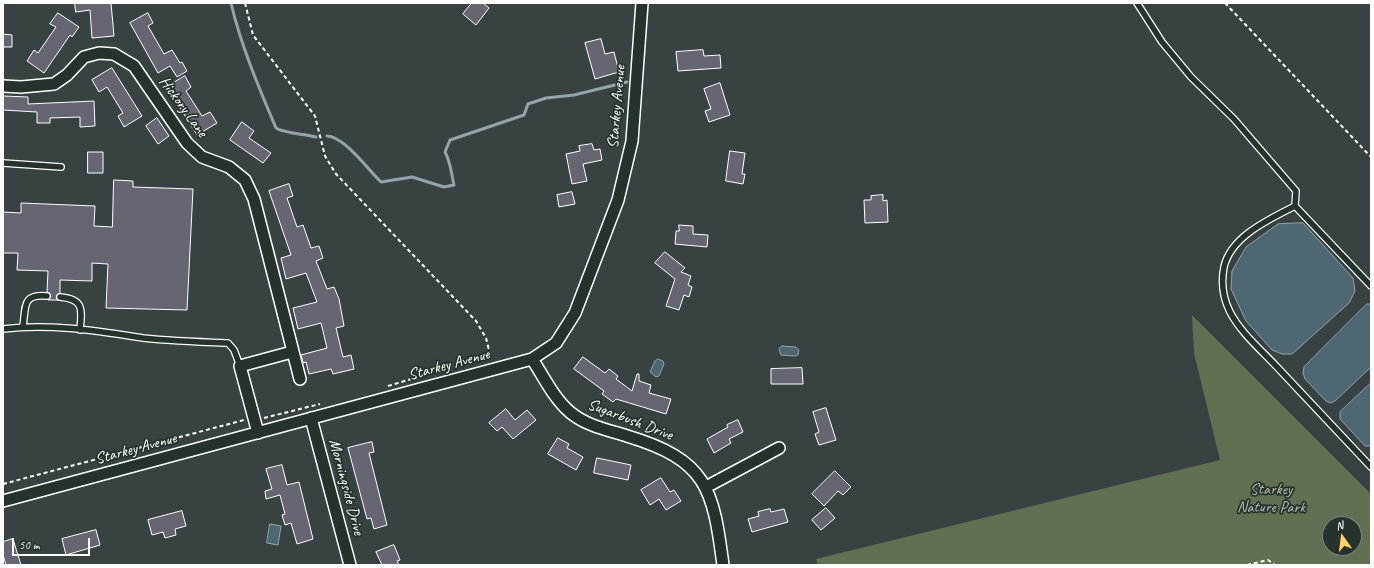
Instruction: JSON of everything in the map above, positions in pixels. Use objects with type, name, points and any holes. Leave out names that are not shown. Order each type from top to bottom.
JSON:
[{"type":"street","name":"Starkey Avenue","points":[[3,501],[532,359],[545,352],[556,343],[575,312],[618,200],[632,141],[642,3]]},
{"type":"street","name":"Hickory Lane","points":[[3,86],[21,87],[54,84],[67,75],[84,57],[99,53],[114,54],[134,66],[188,143],[202,157],[229,167],[245,180],[254,199],[300,379]]},
{"type":"street","points":[[258,433],[240,366],[292,352]]},
{"type":"street","name":"Sugarbush Drive","points":[[532,359],[558,399],[571,413],[584,422],[652,444],[668,451],[683,462],[706,487],[714,507],[723,565]]},
{"type":"street","name":"Morningside Drive","points":[[311,418],[350,565]]},
{"type":"street","points":[[706,487],[779,448]]},
{"type":"lane","points":[[1137,3],[1162,42],[1192,77],[1234,119],[1296,191],[1295,206],[1371,286]]},
{"type":"lane","points":[[3,163],[60,167]]},
{"type":"lane","points":[[1295,206],[1267,220],[1246,235],[1231,251],[1224,267],[1222,286],[1225,300],[1230,313],[1249,337],[1371,467]]},
{"type":"lane","points":[[23,326],[27,301],[30,297],[37,295],[47,296]]},
{"type":"lane","points":[[60,297],[72,298],[77,301],[81,308],[80,330]]},
{"type":"lane","points":[[3,329],[23,326],[80,330],[145,338],[228,343],[234,350],[240,366]]},
{"type":"path","points":[[245,3],[253,35],[315,116],[328,164],[341,180],[476,322],[486,338],[491,358]]},
{"type":"path","points":[[1225,3],[1371,157]]},
{"type":"path","points":[[1248,565],[1268,560],[1275,565]]},
{"type":"green space","name":"Starkey Nature Park","points":[[1192,315],[1371,494],[1371,565],[818,565],[816,559],[1220,460],[1194,353]]},
{"type":"water","points":[[1303,223],[1353,278],[1355,291],[1349,303],[1292,354],[1282,354],[1272,350],[1246,321],[1231,289],[1232,271],[1246,247],[1278,224]]},
{"type":"water","points":[[1367,304],[1371,304],[1371,367],[1335,401],[1330,403],[1326,401],[1305,379],[1303,373],[1304,367]]},
{"type":"water","points":[[782,346],[796,347],[799,350],[798,355],[781,355],[779,349]]},
{"type":"water","points":[[658,359],[663,361],[664,364],[659,376],[656,377],[650,372],[655,361]]},
{"type":"water","points":[[1371,383],[1371,446],[1365,446],[1340,419],[1340,412]]},
{"type":"water","points":[[270,524],[281,526],[278,545],[267,543]]},
{"type":"building","points":[[75,3],[111,3],[114,36],[92,38],[90,10],[76,12]]},
{"type":"building","points":[[472,3],[483,3],[489,8],[476,25],[463,14]]},
{"type":"building","points":[[58,13],[79,27],[72,37],[70,35],[44,73],[27,61],[34,50],[38,53],[56,27],[50,24]]},
{"type":"building","points":[[148,13],[153,23],[148,26],[164,54],[172,50],[187,71],[177,77],[170,66],[158,73],[130,23]]},
{"type":"building","points":[[3,34],[12,35],[12,47],[3,47]]},
{"type":"building","points":[[601,39],[605,54],[614,52],[619,72],[595,79],[585,43]]},
{"type":"building","points":[[703,50],[704,56],[720,55],[721,68],[678,71],[676,52]]},
{"type":"building","points":[[112,68],[142,116],[124,127],[118,116],[123,113],[107,87],[99,92],[92,80]]},
{"type":"building","points":[[185,76],[191,87],[186,91],[202,116],[210,112],[217,123],[197,135],[167,87]]},
{"type":"building","points":[[720,83],[730,115],[709,122],[705,111],[711,109],[704,89]]},
{"type":"building","points":[[3,96],[28,97],[28,104],[94,101],[95,126],[80,127],[80,117],[50,118],[50,123],[37,123],[37,112],[3,110]]},
{"type":"building","points":[[157,118],[169,136],[158,144],[146,126]]},
{"type":"building","points":[[242,122],[254,131],[249,138],[271,153],[263,163],[230,140]]},
{"type":"building","points":[[592,144],[594,150],[600,149],[602,160],[583,164],[587,181],[572,184],[566,154],[580,151],[579,146]]},
{"type":"building","points":[[730,151],[745,153],[742,174],[745,174],[743,184],[726,181]]},
{"type":"building","points":[[88,152],[103,152],[103,173],[88,173]]},
{"type":"building","points":[[114,180],[133,181],[133,187],[193,189],[187,310],[106,308],[108,264],[92,263],[92,281],[60,280],[60,293],[56,297],[58,300],[48,300],[51,296],[47,292],[48,271],[17,270],[18,253],[3,253],[3,212],[21,213],[21,203],[95,206],[94,226],[112,227]]},
{"type":"building","points":[[289,184],[293,196],[287,198],[297,227],[303,225],[311,248],[319,246],[323,258],[316,261],[327,289],[334,287],[339,299],[344,326],[336,328],[343,357],[351,355],[354,369],[333,374],[331,369],[309,374],[306,362],[303,363],[301,355],[327,348],[321,323],[298,329],[293,308],[317,302],[306,273],[286,279],[281,258],[291,255],[269,191]]},
{"type":"building","points":[[572,192],[575,204],[559,207],[557,195]]},
{"type":"building","points":[[883,195],[883,201],[887,200],[888,222],[865,223],[864,200],[871,200],[871,196]]},
{"type":"building","points":[[679,225],[693,226],[693,234],[708,235],[707,247],[675,244],[676,231],[679,231]]},
{"type":"building","points":[[665,252],[685,268],[681,272],[691,276],[688,285],[692,287],[689,297],[684,295],[679,310],[666,306],[675,279],[655,263]]},
{"type":"building","points":[[583,357],[605,373],[609,369],[618,376],[616,379],[632,391],[637,374],[639,374],[639,381],[651,385],[649,393],[671,399],[666,414],[616,399],[613,402],[602,394],[604,391],[574,369]]},
{"type":"building","points":[[802,368],[803,384],[771,384],[771,369]]},
{"type":"building","points":[[826,408],[836,440],[819,445],[815,434],[819,432],[813,412]]},
{"type":"building","points":[[506,409],[515,420],[527,410],[536,420],[513,439],[502,427],[497,431],[489,423]]},
{"type":"building","points":[[738,420],[743,432],[729,439],[731,443],[714,453],[707,439],[728,427],[727,425]]},
{"type":"building","points":[[558,438],[569,444],[567,448],[583,457],[576,470],[548,454]]},
{"type":"building","points":[[372,442],[374,452],[369,453],[387,525],[374,529],[371,518],[367,519],[348,448]]},
{"type":"building","points":[[597,458],[631,465],[628,480],[594,473]]},
{"type":"building","points":[[282,465],[287,485],[299,482],[313,539],[297,544],[291,523],[285,525],[282,515],[285,514],[280,495],[266,499],[265,491],[272,489],[266,469]]},
{"type":"building","points":[[835,471],[851,487],[843,495],[838,491],[824,506],[812,494]]},
{"type":"building","points":[[661,478],[670,492],[674,490],[681,501],[666,510],[659,499],[650,505],[641,490]]},
{"type":"building","points":[[826,508],[835,518],[821,530],[812,520]]},
{"type":"building","points":[[770,509],[771,512],[784,509],[788,522],[752,532],[748,519],[759,516],[758,512]]},
{"type":"building","points":[[182,511],[186,526],[175,529],[176,535],[165,538],[163,532],[152,535],[148,520]]},
{"type":"building","points":[[96,530],[100,545],[66,555],[62,539]]},
{"type":"building","points":[[13,539],[21,565],[6,565],[3,555],[3,542]]},
{"type":"building","points":[[394,545],[400,560],[397,561],[399,565],[382,565],[376,552]]},
{"type":"waterway","points":[[231,3],[245,51],[276,128],[279,130],[316,137]]},
{"type":"waterway","points":[[327,136],[341,142],[356,155],[381,182],[412,177],[444,187],[454,185],[450,164],[445,152],[450,140],[524,115],[528,104],[546,98],[574,95],[627,82]]}]
